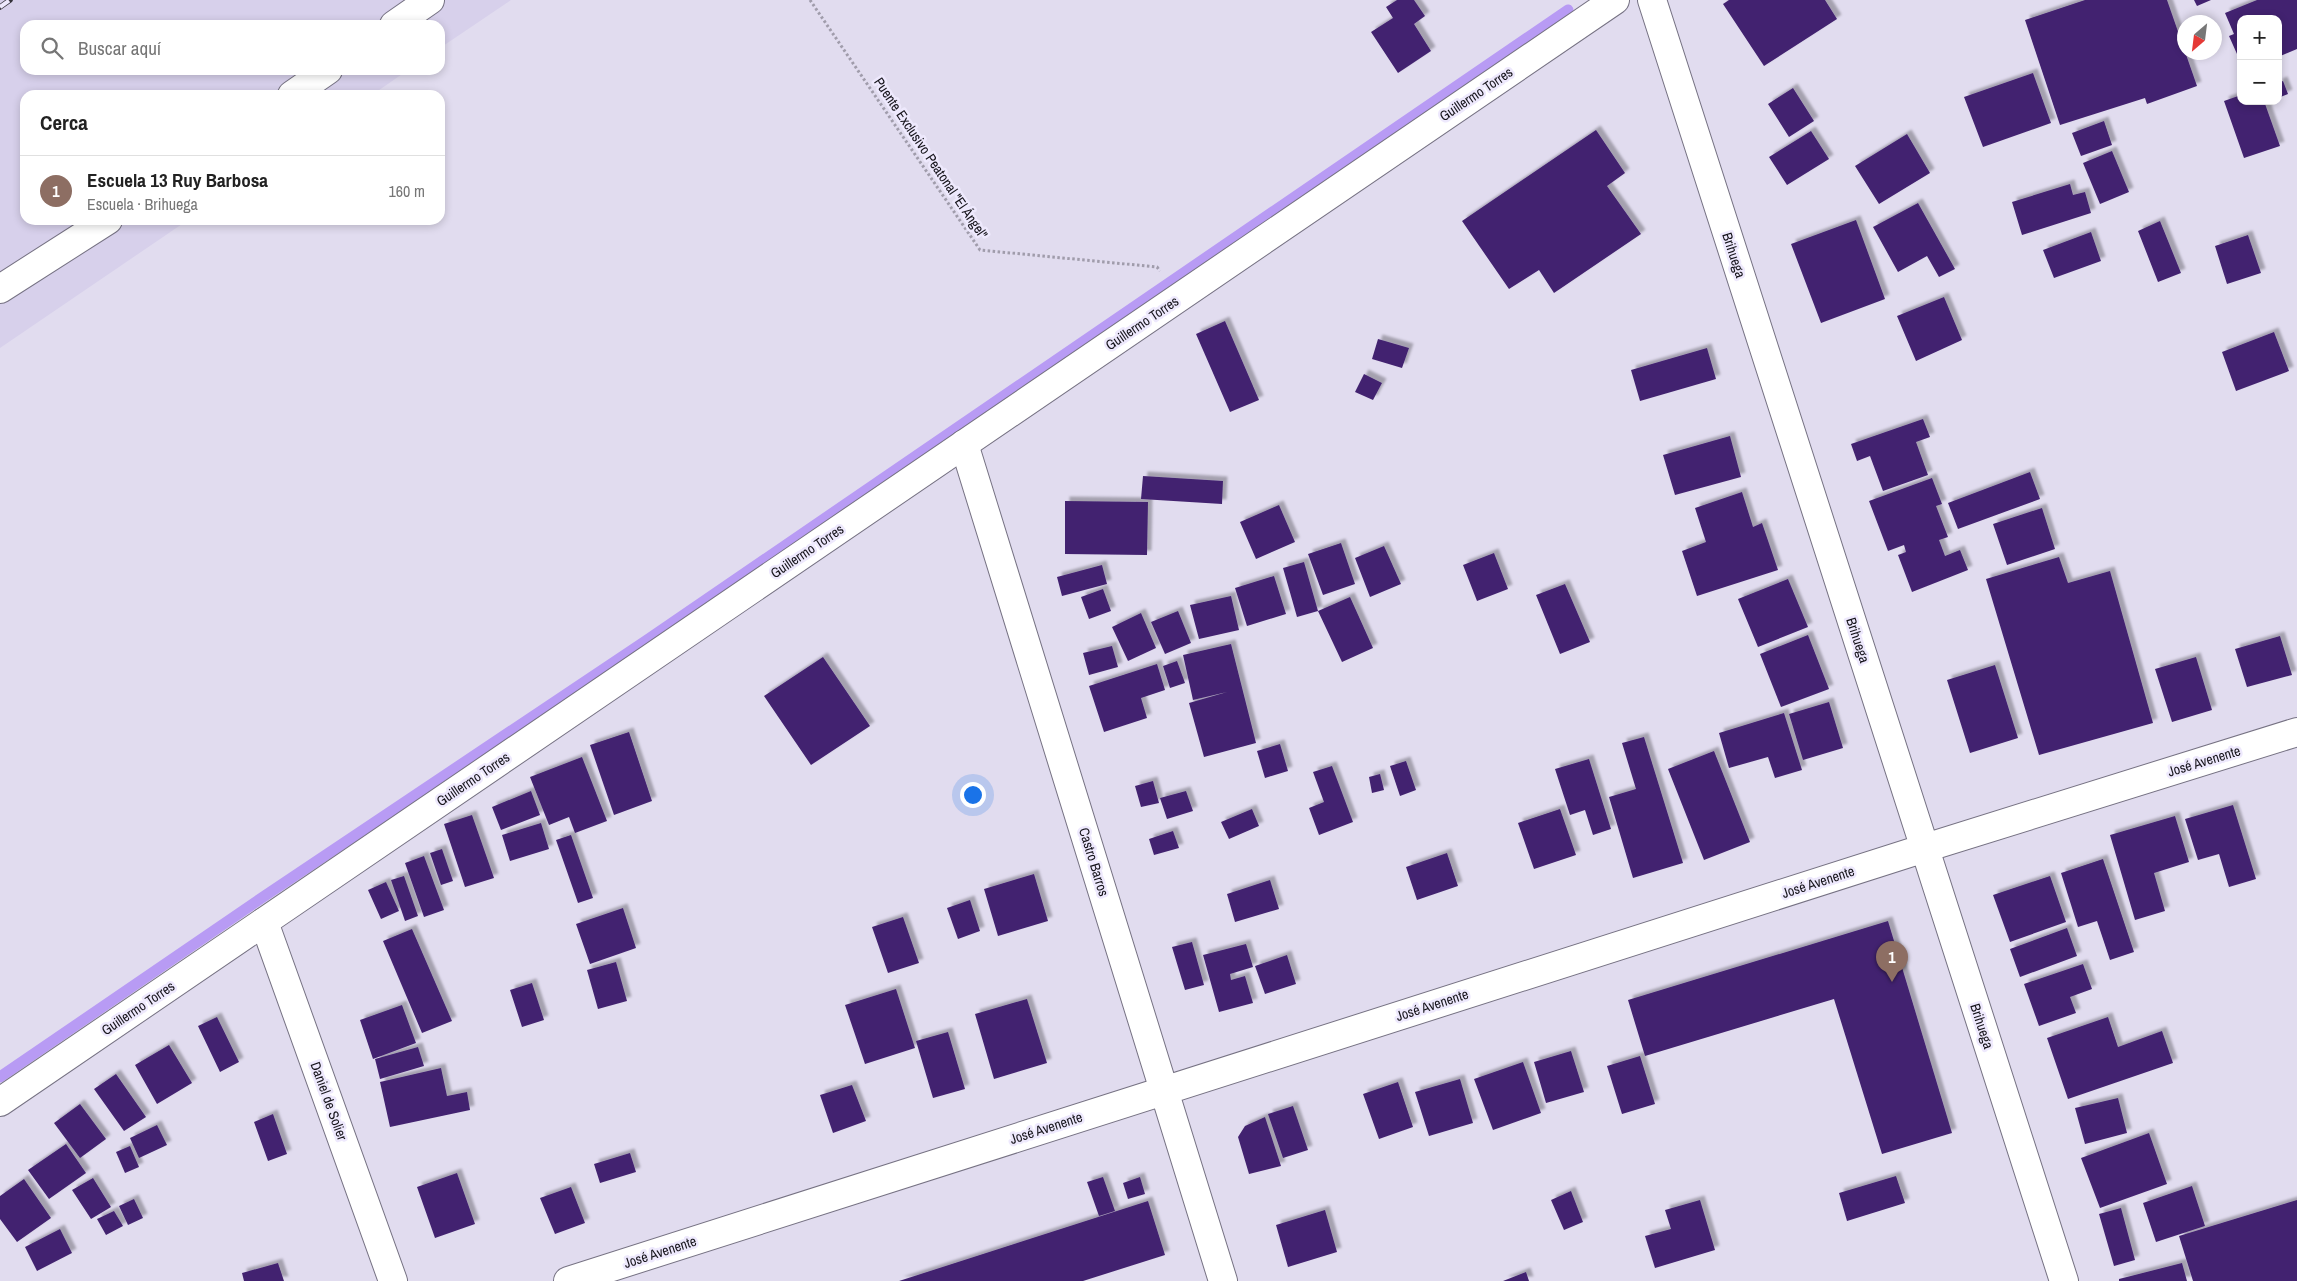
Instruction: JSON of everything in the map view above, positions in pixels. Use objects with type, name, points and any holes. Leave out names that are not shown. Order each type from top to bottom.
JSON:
[{"type":"street","points":[[401,20],[430,0]]},
{"type":"street","name":"Guillermo Torres","points":[[0,1102],[1615,0]]},
{"type":"street","name":"Brihuega","points":[[1652,0],[2064,1281]]},
{"type":"street","points":[[299,90],[321,75]]},
{"type":"street","points":[[0,289],[100,225]]},
{"type":"street","name":"Castro Barros","points":[[964,444],[1223,1281]]},
{"type":"street","name":"José Avenente","points":[[568,1281],[1925,848],[2297,732]]},
{"type":"street","name":"Daniel de Solier","points":[[264,922],[393,1281]]},
{"type":"path","name":"Puente Exclusivo Peatonal \"El Ángel\"","points":[[810,0],[980,250],[1157,267],[1183,295]]},
{"type":"shaded area","points":[[0,0],[511,0],[445,45],[445,20],[20,20],[20,75],[401,75],[379,90],[20,90],[20,225],[181,225],[0,348]]},
{"type":"building","points":[[1397,0],[1414,0],[1425,16],[1414,24],[1431,51],[1398,73],[1371,32],[1393,18],[1386,7]]},
{"type":"building","points":[[1729,0],[1825,0],[1837,19],[1764,66],[1723,4]]},
{"type":"building","points":[[2085,0],[2167,0],[2177,29],[2177,60],[2188,60],[2197,86],[2147,104],[2145,98],[2060,125],[2025,20]]},
{"type":"building","points":[[2194,0],[2211,0],[2197,6]]},
{"type":"building","points":[[2257,0],[2297,0],[2297,49],[2282,55],[2282,15],[2237,15],[2237,54],[2229,36],[2234,34],[2225,13]]},
{"type":"building","points":[[2033,73],[2051,123],[1983,147],[1964,97]]},
{"type":"building","points":[[2282,81],[2288,94],[2282,96]]},
{"type":"building","points":[[1793,88],[1814,121],[1789,137],[1768,104]]},
{"type":"building","points":[[2237,96],[2237,105],[2265,105],[2280,146],[2244,158],[2224,101]]},
{"type":"building","points":[[2104,121],[2112,145],[2081,156],[2072,133]]},
{"type":"building","points":[[1596,130],[1625,173],[1607,186],[1641,234],[1554,293],[1539,270],[1509,289],[1462,221]]},
{"type":"building","points":[[1811,131],[1829,159],[1787,185],[1769,157]]},
{"type":"building","points":[[1907,134],[1930,173],[1879,204],[1855,166]]},
{"type":"building","points":[[2112,151],[2129,192],[2100,204],[2083,163]]},
{"type":"building","points":[[2070,184],[2073,195],[2085,192],[2091,213],[2022,235],[2012,202]]},
{"type":"building","points":[[1918,203],[1955,269],[1939,277],[1927,256],[1898,272],[1873,227]]},
{"type":"building","points":[[1856,220],[1885,299],[1821,323],[1791,244]]},
{"type":"building","points":[[2160,221],[2181,273],[2158,282],[2138,231]]},
{"type":"building","points":[[2091,232],[2101,261],[2054,278],[2043,250]]},
{"type":"building","points":[[2248,235],[2261,273],[2227,284],[2215,246]]},
{"type":"building","points":[[1944,297],[1962,340],[1916,361],[1897,316]]},
{"type":"building","points":[[1225,321],[1259,400],[1230,412],[1196,334]]},
{"type":"building","points":[[2274,332],[2289,371],[2236,391],[2222,352]]},
{"type":"building","points":[[1378,339],[1409,348],[1402,368],[1372,359]]},
{"type":"building","points":[[1707,348],[1716,379],[1640,401],[1631,370]]},
{"type":"building","points":[[1364,374],[1382,383],[1373,400],[1355,392]]},
{"type":"building","points":[[1923,419],[1930,437],[1916,442],[1928,475],[1883,491],[1870,456],[1857,461],[1851,444]]},
{"type":"building","points":[[1730,436],[1741,477],[1675,495],[1663,455]]},
{"type":"building","points":[[2030,472],[2040,499],[1958,529],[1948,503]]},
{"type":"building","points":[[1143,476],[1223,481],[1222,504],[1141,499]]},
{"type":"building","points":[[1932,478],[1942,504],[1936,506],[1948,537],[1939,540],[1945,556],[1960,550],[1968,570],[1912,592],[1898,555],[1906,552],[1904,545],[1888,551],[1869,501]]},
{"type":"building","points":[[1742,492],[1753,527],[1762,523],[1778,570],[1697,596],[1682,551],[1706,542],[1695,508]]},
{"type":"building","points":[[1065,501],[1148,502],[1147,555],[1065,554]]},
{"type":"building","points":[[1279,505],[1295,542],[1256,559],[1240,522]]},
{"type":"building","points":[[2042,508],[2055,549],[2007,565],[1993,524]]},
{"type":"building","points":[[1341,543],[1355,584],[1323,595],[1308,554]]},
{"type":"building","points":[[1384,546],[1401,584],[1370,597],[1355,558]]},
{"type":"building","points":[[1494,553],[1508,589],[1477,601],[1463,565]]},
{"type":"building","points":[[2059,557],[2068,583],[2110,571],[2153,723],[2039,755],[1986,579]]},
{"type":"building","points":[[1304,562],[1318,611],[1297,617],[1283,568]]},
{"type":"building","points":[[1102,565],[1107,584],[1062,596],[1057,577]]},
{"type":"building","points":[[1274,576],[1286,614],[1247,626],[1235,588]]},
{"type":"building","points":[[1788,579],[1808,627],[1758,647],[1738,599]]},
{"type":"building","points":[[1565,584],[1590,642],[1560,654],[1536,595]]},
{"type":"building","points":[[1103,589],[1111,611],[1089,619],[1081,597]]},
{"type":"building","points":[[1231,596],[1239,630],[1199,639],[1190,605]]},
{"type":"building","points":[[1350,597],[1373,648],[1342,662],[1318,611]]},
{"type":"building","points":[[1178,611],[1191,643],[1165,654],[1151,622]]},
{"type":"building","points":[[1141,613],[1156,648],[1128,661],[1112,627]]},
{"type":"building","points":[[1808,635],[1829,689],[1781,707],[1760,654]]},
{"type":"building","points":[[2280,636],[2292,675],[2247,687],[2235,649]]},
{"type":"building","points":[[1231,644],[1256,743],[1204,757],[1189,703],[1227,692],[1193,700],[1183,655]]},
{"type":"building","points":[[1112,646],[1118,667],[1089,675],[1083,653]]},
{"type":"building","points":[[823,657],[870,726],[811,765],[764,696]]},
{"type":"building","points":[[2196,657],[2212,710],[2172,722],[2155,669]]},
{"type":"building","points":[[1177,661],[1185,683],[1170,688],[1163,666]]},
{"type":"building","points":[[1157,664],[1165,690],[1141,698],[1147,718],[1104,732],[1089,686]]},
{"type":"building","points":[[1995,665],[2018,738],[1970,753],[1947,680]]},
{"type":"building","points":[[1829,702],[1843,748],[1803,760],[1789,714]]},
{"type":"building","points":[[1784,713],[1802,770],[1775,778],[1768,757],[1729,768],[1719,733]]},
{"type":"building","points":[[629,732],[652,801],[614,815],[590,745]]},
{"type":"building","points":[[1644,737],[1683,863],[1633,878],[1609,797],[1636,789],[1622,743]]},
{"type":"building","points":[[1280,744],[1288,771],[1265,778],[1257,751]]},
{"type":"building","points":[[1714,751],[1750,842],[1704,860],[1668,769]]},
{"type":"building","points":[[582,757],[607,821],[575,833],[569,817],[549,825],[530,777]]},
{"type":"building","points":[[1589,759],[1611,829],[1593,835],[1585,810],[1570,815],[1555,769]]},
{"type":"building","points":[[1406,761],[1416,790],[1400,796],[1390,766]]},
{"type":"building","points":[[1332,766],[1353,822],[1319,835],[1309,808],[1324,802],[1313,772]]},
{"type":"building","points":[[1380,774],[1384,790],[1372,793],[1369,777]]},
{"type":"building","points":[[1153,781],[1159,803],[1141,807],[1135,786]]},
{"type":"building","points":[[531,791],[540,815],[501,830],[492,807]]},
{"type":"building","points":[[1186,791],[1193,811],[1167,819],[1160,798]]},
{"type":"building","points":[[2233,805],[2256,879],[2229,887],[2219,854],[2198,860],[2185,819]]},
{"type":"building","points":[[1252,809],[1259,826],[1229,839],[1221,822]]},
{"type":"building","points":[[1560,809],[1576,855],[1534,869],[1518,823]]},
{"type":"building","points":[[472,815],[494,878],[465,887],[444,824]]},
{"type":"building","points":[[2175,816],[2189,862],[2154,873],[2165,911],[2135,920],[2110,835]]},
{"type":"building","points":[[541,823],[549,849],[510,861],[502,835]]},
{"type":"building","points":[[1173,831],[1179,848],[1154,855],[1149,839]]},
{"type":"building","points":[[571,835],[593,898],[578,903],[556,840]]},
{"type":"building","points":[[442,849],[453,881],[441,885],[430,853]]},
{"type":"building","points":[[1447,853],[1458,886],[1417,900],[1406,867]]},
{"type":"building","points":[[424,856],[444,910],[424,917],[405,863]]},
{"type":"building","points":[[2103,859],[2134,952],[2110,960],[2097,921],[2078,927],[2061,873]]},
{"type":"building","points":[[1034,874],[1048,921],[998,936],[984,889]]},
{"type":"building","points":[[404,876],[418,916],[405,921],[391,880]]},
{"type":"building","points":[[2050,876],[2066,922],[2010,942],[1993,895]]},
{"type":"building","points":[[1270,880],[1279,909],[1235,922],[1227,894]]},
{"type":"building","points":[[386,882],[399,911],[381,919],[368,890]]},
{"type":"building","points":[[970,900],[980,931],[958,939],[947,908]]},
{"type":"building","points":[[623,908],[636,948],[590,964],[576,924]]},
{"type":"building","points":[[903,917],[919,963],[888,973],[872,927]]},
{"type":"building","points":[[1888,921],[1952,1133],[1882,1154],[1834,999],[1645,1056],[1628,1000]]},
{"type":"building","points":[[2067,928],[2077,956],[2020,977],[2010,949]]},
{"type":"building","points":[[412,929],[452,1021],[422,1033],[383,941]]},
{"type":"building","points":[[1192,942],[1204,985],[1185,990],[1172,947]]},
{"type":"building","points":[[1246,944],[1253,967],[1230,974],[1231,980],[1245,976],[1253,1003],[1219,1012],[1203,955]]},
{"type":"building","points":[[1287,955],[1296,984],[1265,994],[1255,966]]},
{"type":"building","points":[[616,962],[627,1001],[598,1009],[587,970]]},
{"type":"building","points":[[2083,964],[2092,989],[2070,997],[2076,1013],[2039,1026],[2024,984]]},
{"type":"building","points":[[532,983],[544,1020],[522,1027],[510,990]]},
{"type":"building","points":[[896,989],[915,1048],[865,1064],[845,1005]]},
{"type":"building","points":[[1027,999],[1047,1063],[994,1079],[975,1014]]},
{"type":"building","points":[[402,1005],[416,1043],[373,1059],[360,1020]]},
{"type":"building","points":[[217,1017],[239,1062],[220,1072],[198,1026]]},
{"type":"building","points":[[2108,1017],[2118,1047],[2162,1031],[2173,1063],[2068,1099],[2047,1038]]},
{"type":"building","points":[[948,1032],[965,1089],[933,1098],[916,1041]]},
{"type":"building","points":[[169,1045],[192,1083],[157,1104],[135,1065]]},
{"type":"building","points":[[418,1047],[424,1066],[380,1079],[375,1059]]},
{"type":"building","points":[[1571,1051],[1584,1092],[1546,1103],[1534,1062]]},
{"type":"building","points":[[1640,1056],[1655,1104],[1622,1114],[1607,1066]]},
{"type":"building","points":[[1523,1062],[1541,1113],[1493,1130],[1474,1079]]},
{"type":"building","points":[[441,1068],[447,1096],[467,1092],[470,1110],[390,1127],[380,1082]]},
{"type":"building","points":[[116,1074],[146,1117],[124,1131],[94,1089]]},
{"type":"building","points":[[1460,1079],[1473,1123],[1429,1136],[1415,1092]]},
{"type":"building","points":[[1398,1082],[1413,1127],[1379,1139],[1363,1094]]},
{"type":"building","points":[[852,1085],[866,1121],[833,1133],[820,1095]]},
{"type":"building","points":[[2118,1098],[2127,1133],[2085,1144],[2075,1108]]},
{"type":"building","points":[[80,1104],[106,1139],[80,1158],[54,1123]]},
{"type":"building","points":[[1293,1106],[1308,1150],[1283,1158],[1268,1114]]},
{"type":"building","points":[[273,1114],[287,1154],[268,1161],[254,1122]]},
{"type":"building","points":[[1265,1117],[1281,1166],[1249,1174],[1238,1137],[1245,1126]]},
{"type":"building","points":[[157,1125],[167,1145],[139,1158],[130,1138]]},
{"type":"building","points":[[2149,1133],[2167,1184],[2100,1208],[2081,1158]]},
{"type":"building","points":[[66,1144],[86,1173],[49,1199],[28,1170]]},
{"type":"building","points":[[130,1146],[139,1167],[125,1173],[116,1152]]},
{"type":"building","points":[[630,1153],[636,1172],[600,1183],[594,1164]]},
{"type":"building","points":[[457,1173],[475,1224],[435,1238],[417,1187]]},
{"type":"building","points":[[1896,1176],[1905,1203],[1847,1221],[1839,1193]]},
{"type":"building","points":[[1103,1177],[1115,1211],[1099,1216],[1087,1182]]},
{"type":"building","points":[[1140,1177],[1145,1194],[1128,1199],[1123,1183]]},
{"type":"building","points":[[93,1178],[111,1207],[91,1219],[72,1190]]},
{"type":"building","points":[[24,1179],[51,1218],[17,1242],[0,1219],[0,1196]]},
{"type":"building","points":[[2192,1186],[2205,1226],[2156,1242],[2143,1203]]},
{"type":"building","points":[[571,1187],[585,1223],[555,1234],[540,1198]]},
{"type":"building","points":[[1571,1191],[1583,1222],[1564,1230],[1551,1200]]},
{"type":"building","points":[[134,1199],[143,1218],[128,1225],[119,1206]]},
{"type":"building","points":[[1700,1200],[1715,1250],[1655,1268],[1645,1236],[1671,1229],[1665,1210]]},
{"type":"building","points":[[2297,1200],[2297,1281],[2193,1281],[2179,1236]]},
{"type":"building","points":[[1148,1201],[1165,1255],[1083,1281],[899,1281]]},
{"type":"building","points":[[2121,1208],[2135,1260],[2114,1266],[2099,1214]]},
{"type":"building","points":[[1325,1210],[1337,1252],[1288,1267],[1276,1225]]},
{"type":"building","points":[[114,1211],[123,1226],[106,1235],[97,1219]]},
{"type":"building","points":[[60,1229],[72,1253],[37,1271],[25,1247]]},
{"type":"building","points":[[278,1263],[284,1281],[244,1281],[242,1273]]},
{"type":"building","points":[[2182,1263],[2187,1281],[2119,1281],[2119,1279]]},
{"type":"building","points":[[1526,1272],[1529,1281],[1503,1281]]},
{"type":"waterway","points":[[0,1077],[266,895],[647,640],[1568,10]]},
{"type":"railway","points":[[0,7],[10,0]]},
{"type":"place","name":"Escuela 13 Ruy Barbosa","points":[[1892,982]]}]
